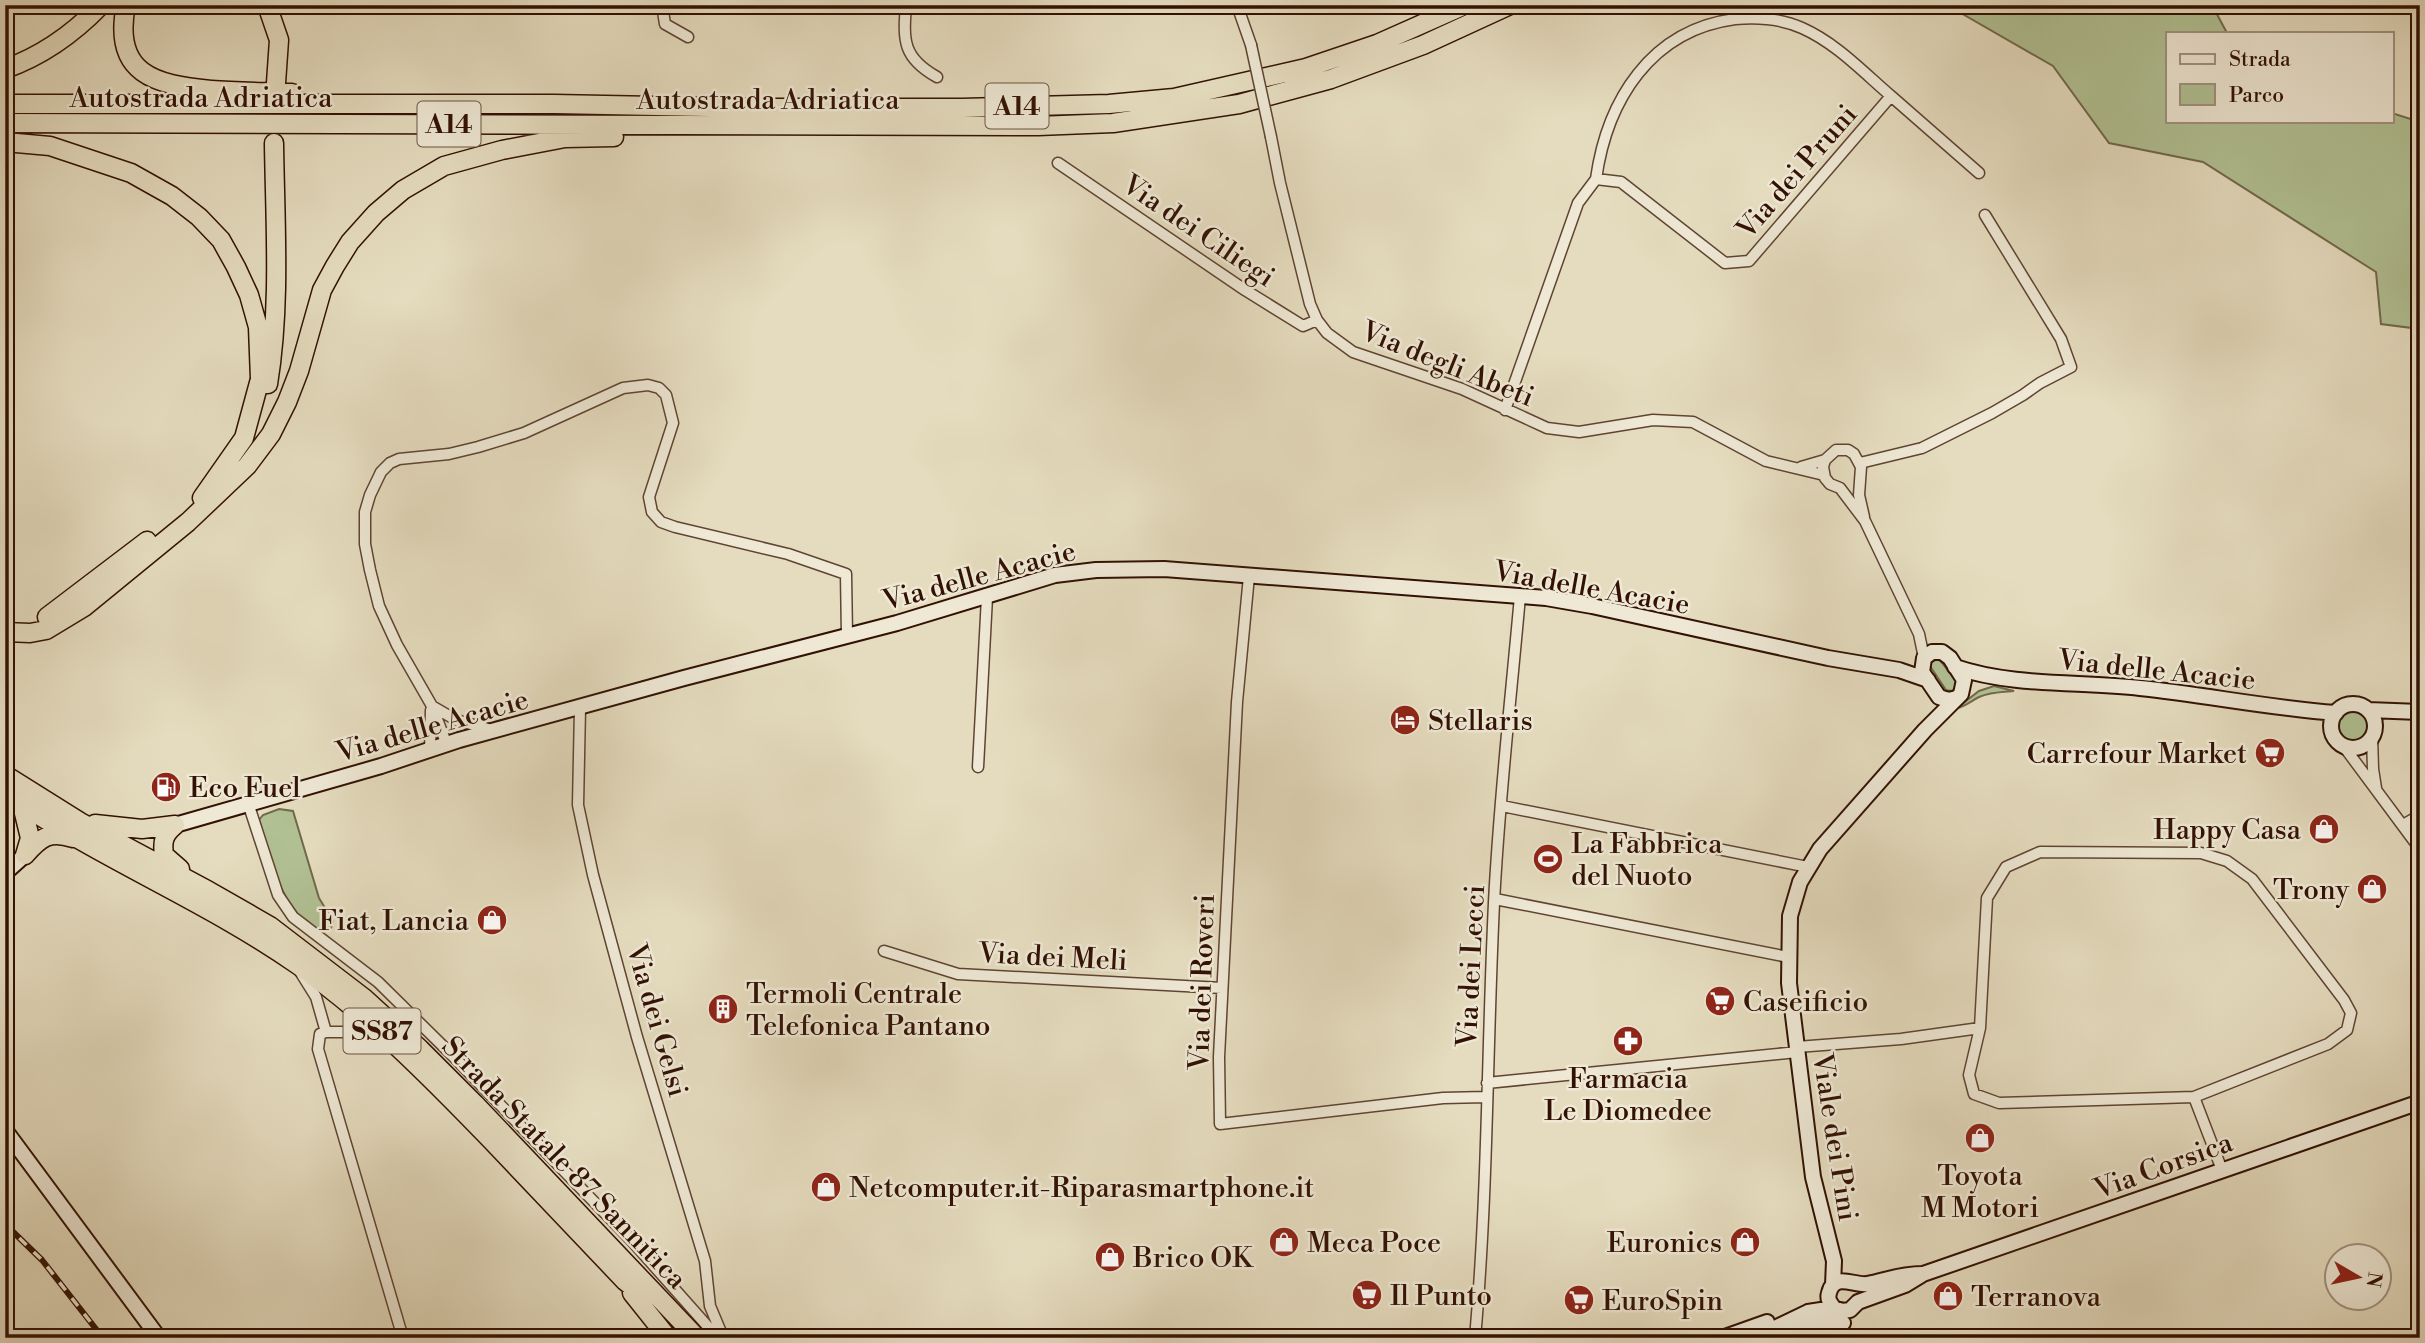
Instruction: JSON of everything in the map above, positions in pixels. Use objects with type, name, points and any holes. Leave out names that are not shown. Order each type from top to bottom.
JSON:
[{"type":"highway","points":[[5,69],[35,57],[53,46],[101,5]]},
{"type":"highway","points":[[126,5],[123,21],[125,46],[134,64],[151,79],[178,87],[236,92],[424,96],[554,104]]},
{"type":"highway","points":[[267,5],[279,40],[276,83]]},
{"type":"highway","name":"Autostrada Adriatica","points":[[5,104],[554,104],[962,108],[1108,104],[1174,98],[1306,68],[1377,44],[1465,5]]},
{"type":"highway","name":"Autostrada Adriatica","points":[[5,123],[1038,126],[1113,123],[1239,104],[1342,75],[1423,45],[1510,5]]},
{"type":"highway","points":[[9,628],[31,625],[50,616],[247,466],[271,433],[287,402],[299,371],[322,290],[350,242],[376,213],[403,190],[444,166],[502,150],[565,138],[780,134],[893,126]]},
{"type":"highway","points":[[5,142],[50,146],[131,173],[172,196],[199,216],[221,240],[249,295],[258,327],[260,379],[244,438],[210,496]]},
{"type":"highway","points":[[210,496],[252,435],[268,384],[275,294],[274,143]]},
{"type":"highway","name":"Strada Statale 87 Sannitica","points":[[5,775],[79,822],[270,926],[383,1014],[475,1104],[697,1338]]},
{"type":"highway","name":"Strada Statale 87 Sannitica","points":[[5,793],[88,844],[238,927],[296,963],[359,1010],[396,1044],[625,1281]]},
{"type":"highway","points":[[22,805],[30,838],[25,855]]},
{"type":"highway","name":"SS87","points":[[79,822],[142,829],[175,825]]},
{"type":"highway","name":"SS87","points":[[175,825],[166,833],[162,843],[163,855],[209,891]]},
{"type":"highway","name":"SS87","points":[[25,855],[40,839],[60,834],[88,844]]},
{"type":"highway","points":[[625,1281],[668,1338]]},
{"type":"highway","name":"SS87","points":[[625,1281],[639,1291],[684,1338]]},
{"type":"street","points":[[662,5],[665,24],[688,37]]},
{"type":"street","points":[[906,5],[906,46],[919,67],[937,77]]},
{"type":"street","name":"Via degli Abeti","points":[[1237,5],[1251,45],[1310,304],[1327,333],[1353,352],[1462,389],[1547,428],[1562,431],[1610,428],[1665,419],[1693,422],[1766,461],[1824,474],[1830,484],[1840,488],[1865,521],[1928,657]]},
{"type":"street","points":[[1505,410],[1578,203],[1596,179],[1598,161],[1614,116],[1642,67],[1665,45],[1693,30],[1721,21],[1748,18],[1780,21],[1801,27],[1839,51],[1891,96]]},
{"type":"street","name":"Via dei Pruni","points":[[1596,179],[1621,182],[1725,263],[1749,261],[1891,96],[1979,173]]},
{"type":"street","name":"Via dei Ciliegi","points":[[1058,163],[1245,290],[1303,326],[1317,320]]},
{"type":"street","points":[[1860,463],[1922,448],[1992,413],[2071,367],[2062,338],[1985,215]]},
{"type":"street","points":[[453,743],[397,645],[379,606],[365,544],[365,512],[381,472],[399,459],[449,454],[524,433],[624,388],[648,385],[659,388],[666,395],[671,414],[673,423],[649,497],[652,512],[661,522],[675,527],[788,554],[846,574],[847,636]]},
{"type":"street","name":"Via degli Abeti","points":[[1800,468],[1825,460],[1833,452],[1844,450],[1854,454],[1860,463],[1860,495],[1865,521]]},
{"type":"street","points":[[1824,474],[1825,460]]},
{"type":"street","points":[[1840,488],[1851,486],[1859,478]]},
{"type":"street","name":"Via delle Acacie","points":[[175,825],[453,743],[987,597],[1055,575],[1096,570],[1164,569],[1520,596],[1592,606],[1828,658],[1899,670],[1931,687]]},
{"type":"street","name":"Via dei Roveri","points":[[1249,576],[1237,702],[1219,1057],[1220,1124],[1443,1098],[1486,1097]]},
{"type":"street","name":"Via dei Lecci","points":[[1475,1338],[1487,1155],[1486,1097],[1494,899],[1520,596]]},
{"type":"street","points":[[978,767],[987,597]]},
{"type":"street","points":[[1947,654],[1955,667],[1964,680],[1959,696],[1943,699],[1931,687],[1922,672],[1928,657],[1947,654]]},
{"type":"street","name":"Via delle Acacie","points":[[1899,670],[1928,657]]},
{"type":"street","name":"Via delle Acacie","points":[[1955,667],[2008,678],[2139,688],[2336,713]]},
{"type":"street","name":"Via delle Acacie","points":[[1959,696],[1973,687],[2008,678]]},
{"type":"street","name":"Viale dei Pini","points":[[1925,730],[1932,713],[1931,687]]},
{"type":"street","name":"Viale dei Pini","points":[[1832,1296],[1834,1261],[1813,1177],[1797,1050],[1788,957],[1790,916],[1800,883],[1820,849],[1925,730],[1959,696]]},
{"type":"street","points":[[2420,712],[2368,710],[2351,704],[2336,713],[2332,721],[2335,738],[2420,849]]},
{"type":"street","points":[[432,706],[456,720],[496,731]]},
{"type":"street","points":[[430,751],[432,706]]},
{"type":"street","name":"Via dei Gelsi","points":[[580,708],[578,804],[593,875],[637,1037],[705,1261],[710,1306],[720,1338]]},
{"type":"street","name":"Via delle Acacie","points":[[2301,710],[2319,718],[2332,730]]},
{"type":"street","points":[[2368,710],[2374,723],[2373,769],[2376,789]]},
{"type":"street","points":[[2342,744],[2350,748],[2367,743],[2388,719],[2404,711]]},
{"type":"street","points":[[453,743],[456,720]]},
{"type":"street","points":[[248,803],[278,895],[293,917],[377,982],[449,1052],[623,1232],[720,1338]]},
{"type":"street","points":[[1502,806],[1808,867]]},
{"type":"street","points":[[2403,825],[2420,815]]},
{"type":"street","points":[[2040,852],[2200,853],[2227,861],[2252,879],[2344,1000],[2351,1013],[2347,1030],[2328,1044],[2194,1097],[1999,1103],[1974,1094],[1969,1074],[1980,1028],[1987,898],[2006,867],[2040,852]]},
{"type":"street","points":[[5,873],[25,855]]},
{"type":"street","points":[[1494,899],[1788,957]]},
{"type":"street","name":"Via dei Meli","points":[[884,950],[958,974],[1222,988]]},
{"type":"street","points":[[296,963],[316,997],[326,1032]]},
{"type":"street","points":[[1487,1083],[1901,1039],[1980,1028]]},
{"type":"street","points":[[396,1044],[356,1032],[326,1032],[320,1034],[318,1049],[403,1338]]},
{"type":"street","points":[[2194,1097],[2222,1170]]},
{"type":"street","name":"Via Corsica","points":[[1832,1296],[1847,1311],[1858,1302],[1905,1285],[1923,1274],[2129,1205],[2420,1102]]},
{"type":"street","points":[[5,1130],[159,1338]]},
{"type":"street","name":"Viale dei Pini","points":[[1834,1261],[1854,1284]]},
{"type":"street","name":"Via Corsica","points":[[1754,1338],[1796,1317],[1818,1310],[1844,1280],[1863,1284],[1900,1274],[1923,1274]]},
{"type":"street","points":[[1854,1284],[1859,1292],[1858,1302]]},
{"type":"street","name":"Via Corsica","points":[[1721,1338],[1832,1296]]},
{"type":"street","points":[[1770,1338],[1824,1321],[1843,1322]]},
{"type":"green space","points":[[1947,5],[2212,5],[2226,32],[2166,32],[2166,122],[2394,122],[2394,114],[2420,122],[2420,329],[2381,324],[2376,272],[2203,162],[2109,143],[2053,66]]},
{"type":"green space","points":[[1939,659],[1956,681],[1956,687],[1952,691],[1946,690],[1930,666],[1932,661]]},
{"type":"green space","points":[[1994,686],[2014,691],[1983,695],[1957,708],[1979,691]]},
{"type":"green space","points":[[2353,708],[2366,713],[2371,726],[2366,739],[2353,744],[2340,739],[2335,726],[2340,713]]},
{"type":"green space","points":[[279,809],[293,811],[319,898],[333,921],[331,928],[327,930],[315,929],[297,913],[276,876],[259,820],[263,815]]},
{"type":"railway","points":[[5,1224],[42,1260],[103,1338]]},
{"type":"place","name":"Stellaris","points":[[1405,720]]},
{"type":"place","name":"Carrefour Market","points":[[2270,753]]},
{"type":"place","name":"Eco Fuel","points":[[166,787]]},
{"type":"place","name":"Happy Casa","points":[[2324,829]]},
{"type":"place","name":"La Fabbrica del Nuoto","points":[[1548,859]]},
{"type":"place","name":"Trony","points":[[2372,889]]},
{"type":"place","name":"Fiat, Lancia","points":[[492,920]]},
{"type":"place","name":"Caseificio","points":[[1720,1001]]},
{"type":"place","name":"Termoli Centrale Telefonica Pantano","points":[[723,1009]]},
{"type":"place","name":"Farmacia Le Diomedee","points":[[1628,1041]]},
{"type":"place","name":"Toyota M Motori","points":[[1980,1138]]},
{"type":"place","name":"Netcomputer.it-Riparasmartphone.it","points":[[826,1187]]},
{"type":"place","name":"Meca Poce","points":[[1284,1242]]},
{"type":"place","name":"Euronics","points":[[1745,1242]]},
{"type":"place","name":"Brico OK","points":[[1110,1257]]},
{"type":"place","name":"Il Punto","points":[[1367,1295]]},
{"type":"place","name":"Terranova","points":[[1948,1296]]},
{"type":"place","name":"EuroSpin","points":[[1579,1300]]}]
